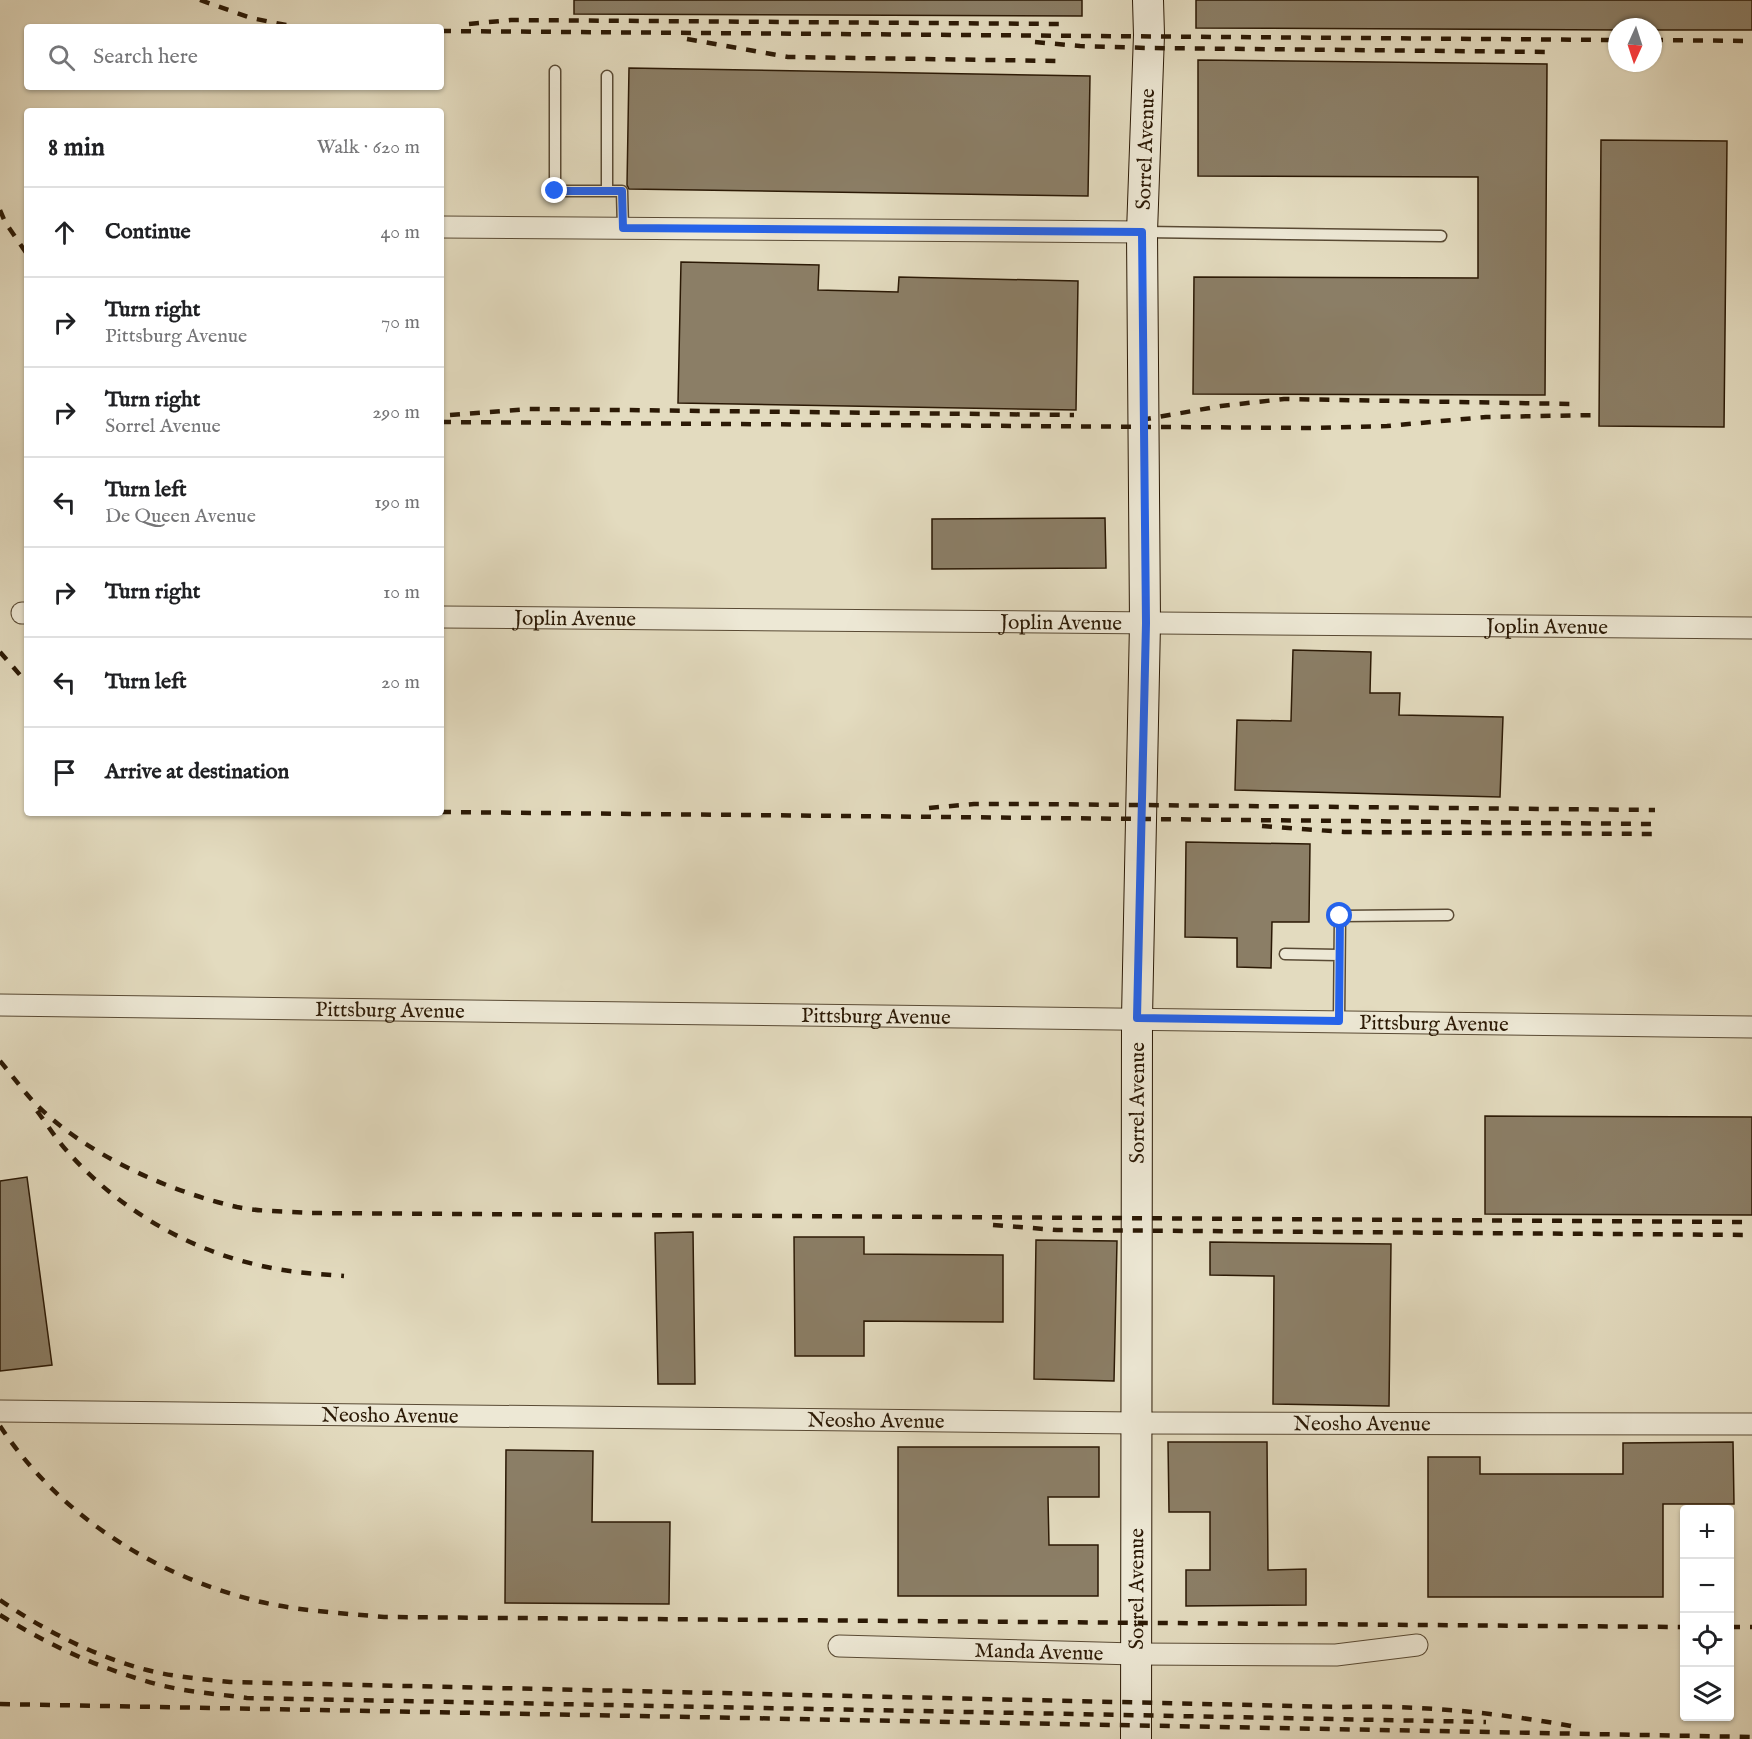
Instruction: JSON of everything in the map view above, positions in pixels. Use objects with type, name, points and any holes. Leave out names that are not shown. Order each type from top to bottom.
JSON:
[{"type":"street","name":"Sorrel Avenue","points":[[1136,1739],[1137,1018],[1146,623],[1142,232],[1149,35],[1148,0]]},
{"type":"street","points":[[444,227],[1142,232]]},
{"type":"street","name":"Joplin Avenue","points":[[444,617],[1752,628]]},
{"type":"street","name":"Pittsburg Avenue","points":[[0,1005],[1752,1027]]},
{"type":"street","name":"Neosho Avenue","points":[[0,1411],[1137,1423],[1752,1424]]},
{"type":"street","name":"Manda Avenue","points":[[840,1646],[1135,1654],[1336,1655],[1417,1645]]},
{"type":"lane","points":[[555,71],[555,191],[622,191],[623,228]]},
{"type":"lane","points":[[607,76],[607,191]]},
{"type":"lane","points":[[1142,232],[1441,236]]},
{"type":"lane","points":[[1339,1021],[1340,916],[1448,915]]},
{"type":"lane","points":[[1285,954],[1338,955]]},
{"type":"building","points":[[574,0],[1082,0],[1082,16],[574,14]]},
{"type":"building","points":[[1196,0],[1752,0],[1752,30],[1662,30],[1662,18],[1608,18],[1608,30],[1196,28]]},
{"type":"building","points":[[1198,60],[1547,64],[1545,395],[1193,394],[1194,277],[1478,278],[1478,177],[1198,176]]},
{"type":"building","points":[[629,68],[1090,76],[1088,196],[629,189],[627,185]]},
{"type":"building","points":[[1601,140],[1727,141],[1724,427],[1599,426]]},
{"type":"building","points":[[681,262],[819,265],[818,290],[898,292],[899,277],[1078,281],[1076,410],[678,403]]},
{"type":"building","points":[[1105,518],[1106,568],[932,569],[932,519]]},
{"type":"building","points":[[1293,650],[1371,652],[1370,693],[1400,693],[1399,715],[1503,717],[1500,797],[1235,790],[1237,720],[1291,721]]},
{"type":"building","points":[[1186,842],[1310,844],[1309,922],[1272,922],[1271,968],[1237,967],[1237,938],[1185,937]]},
{"type":"building","points":[[1485,1116],[1752,1117],[1752,1215],[1485,1214]]},
{"type":"building","points":[[27,1177],[52,1365],[0,1371],[0,1181]]},
{"type":"building","points":[[693,1232],[695,1384],[658,1384],[655,1233]]},
{"type":"building","points":[[794,1237],[864,1237],[864,1254],[1003,1255],[1003,1322],[864,1321],[864,1356],[795,1356]]},
{"type":"building","points":[[1036,1240],[1117,1241],[1114,1381],[1034,1379]]},
{"type":"building","points":[[1210,1242],[1391,1244],[1389,1406],[1273,1404],[1274,1276],[1210,1275]]},
{"type":"building","points":[[1168,1442],[1267,1442],[1268,1570],[1306,1569],[1306,1605],[1186,1606],[1186,1570],[1210,1570],[1210,1512],[1169,1512]]},
{"type":"building","points":[[1733,1442],[1734,1504],[1663,1504],[1663,1597],[1428,1597],[1428,1457],[1480,1457],[1480,1474],[1623,1474],[1623,1443]]},
{"type":"building","points":[[898,1447],[1099,1447],[1099,1497],[1048,1497],[1049,1545],[1098,1545],[1098,1596],[898,1596]]},
{"type":"building","points":[[506,1450],[593,1451],[592,1522],[670,1522],[669,1604],[505,1603]]},
{"type":"railway","points":[[200,0],[251,18],[281,24]]},
{"type":"railway","points":[[469,24],[511,20],[1065,24]]},
{"type":"railway","points":[[444,31],[1608,40]]},
{"type":"railway","points":[[687,39],[788,57],[1060,61]]},
{"type":"railway","points":[[1662,40],[1752,41]]},
{"type":"railway","points":[[1035,42],[1148,48],[1548,52]]},
{"type":"railway","points":[[0,210],[5,222],[24,250]]},
{"type":"railway","points":[[1141,420],[1221,406],[1284,399],[1574,404]]},
{"type":"railway","points":[[450,415],[529,409],[1074,415]]},
{"type":"railway","points":[[444,422],[1312,428],[1387,426],[1486,417],[1599,415]]},
{"type":"railway","points":[[0,652],[24,680]]},
{"type":"railway","points":[[929,808],[974,804],[1034,804],[1655,810]]},
{"type":"railway","points":[[444,812],[1652,824]]},
{"type":"railway","points":[[1262,826],[1344,832],[1652,834]]},
{"type":"railway","points":[[0,1061],[32,1100],[52,1119],[100,1153],[182,1191],[255,1210],[311,1213],[1752,1222]]},
{"type":"railway","points":[[37,1111],[67,1151],[107,1190],[154,1223],[179,1237],[231,1258],[258,1265],[290,1271],[344,1276]]},
{"type":"railway","points":[[993,1225],[1057,1230],[1752,1235]]},
{"type":"railway","points":[[0,1426],[23,1458],[50,1487],[79,1513],[144,1557],[216,1589],[269,1604],[302,1609],[384,1617],[1680,1627]]},
{"type":"railway","points":[[0,1600],[52,1632],[108,1658],[157,1672],[230,1682],[1397,1707],[1484,1713],[1571,1726]]},
{"type":"railway","points":[[0,1615],[58,1647],[118,1672],[171,1687],[247,1698],[1486,1722]]},
{"type":"railway","points":[[1734,1627],[1752,1627]]},
{"type":"railway","points":[[0,1704],[1752,1737]]},
{"type":"route","points":[[555,191],[622,191],[623,228],[1142,232],[1146,623],[1137,1018],[1339,1021],[1340,916]]}]
